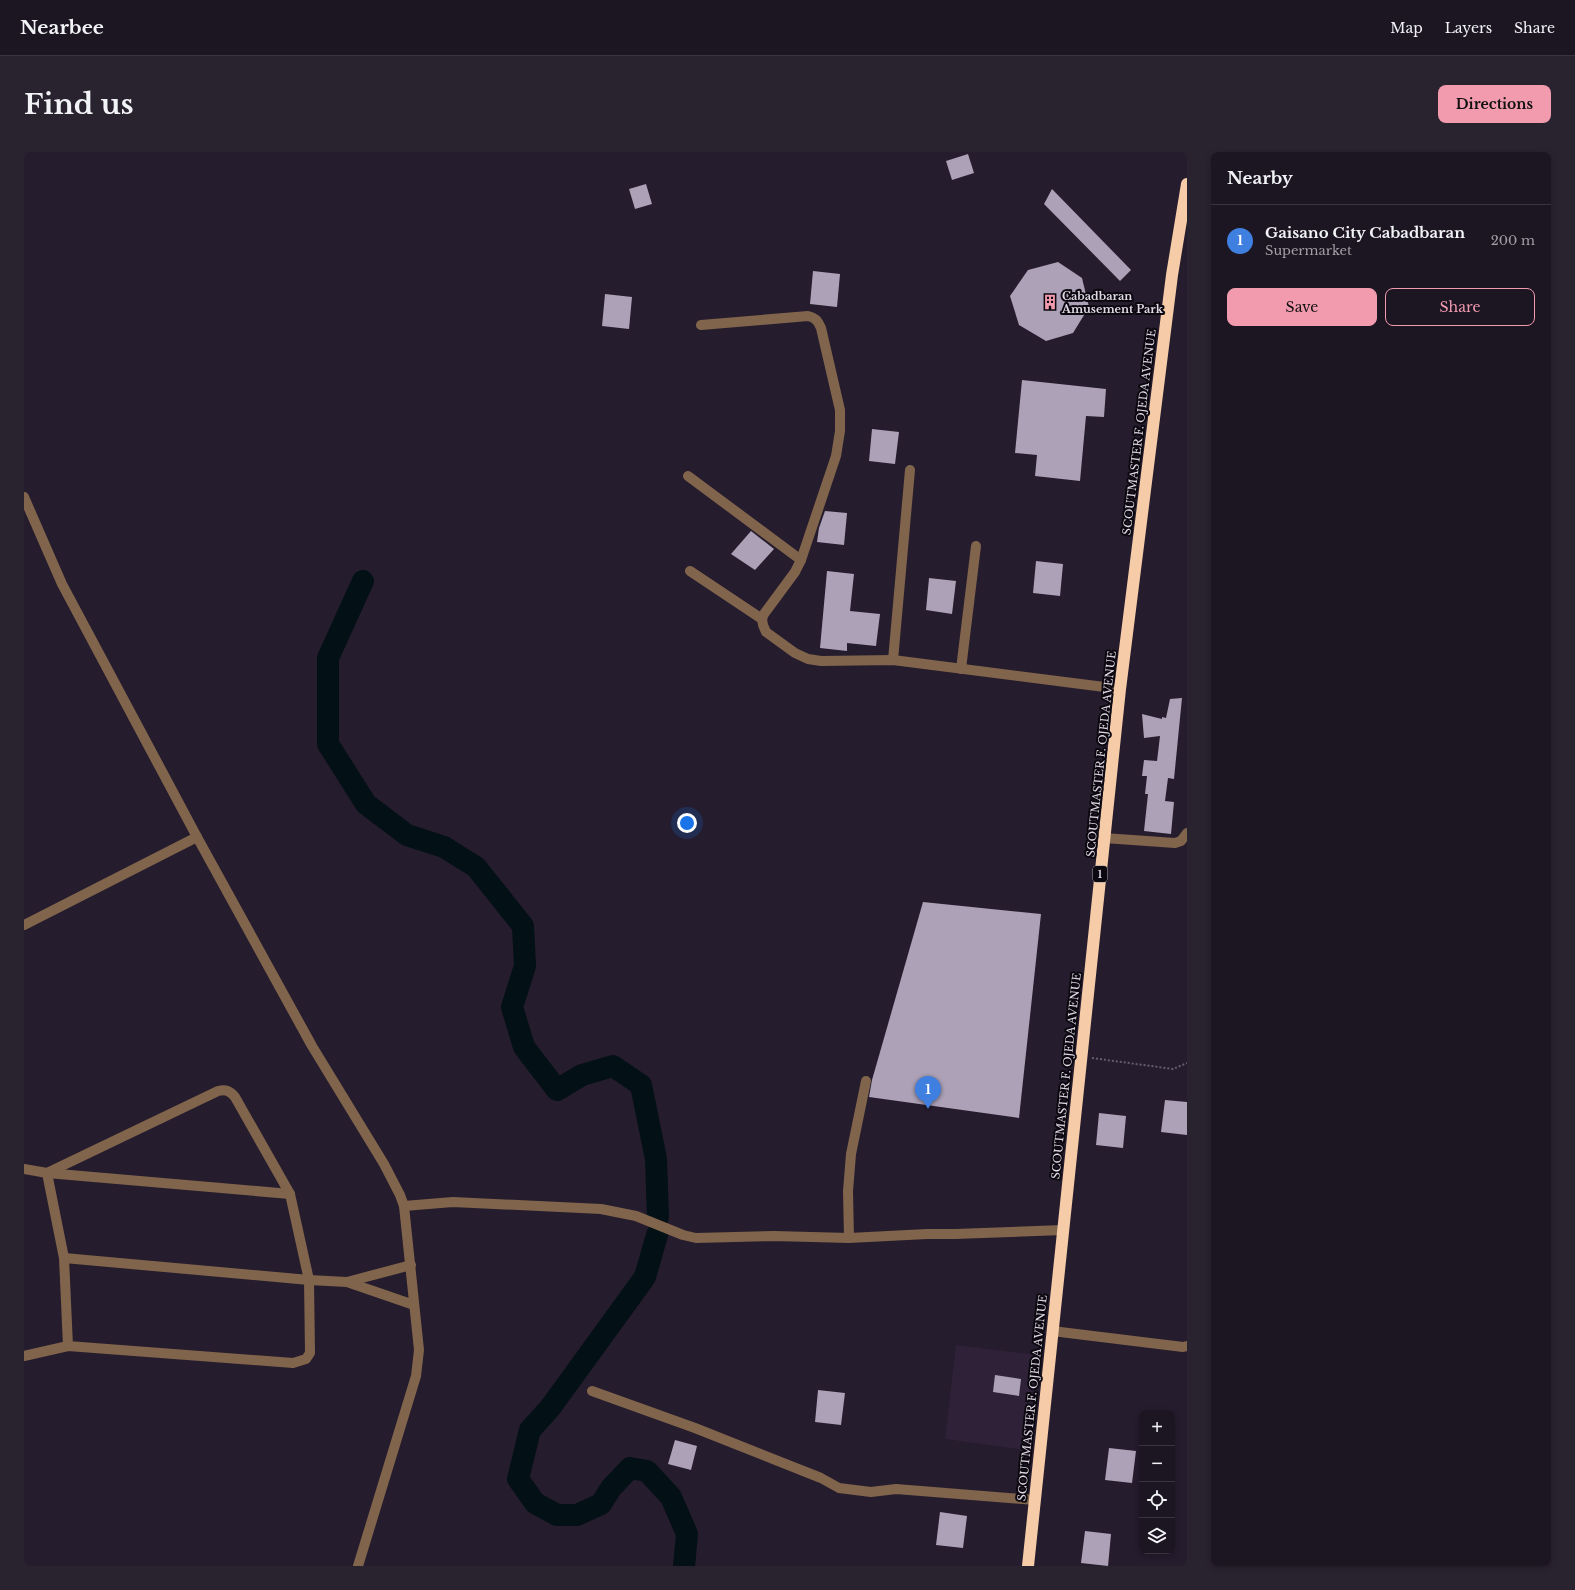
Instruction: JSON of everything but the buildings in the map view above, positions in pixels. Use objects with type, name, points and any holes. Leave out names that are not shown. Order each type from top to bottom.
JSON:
[{"type":"highway","name":"SCOUTMASTER F. OJEDA AVENUE","points":[[1028,1566],[1120,689],[1172,275],[1187,184]]},
{"type":"street","points":[[701,325],[808,316],[814,317],[818,321],[821,328],[840,410],[840,431],[836,456],[801,560],[795,572],[762,619]]},
{"type":"street","points":[[894,660],[910,470]]},
{"type":"street","points":[[688,476],[801,560]]},
{"type":"street","points":[[24,498],[62,584],[197,837],[312,1046],[384,1164],[404,1206],[419,1350],[416,1376],[358,1566]]},
{"type":"street","points":[[961,669],[976,546]]},
{"type":"street","points":[[690,571],[762,619],[766,632],[770,636],[808,659],[821,661],[894,660],[1120,689]]},
{"type":"street","points":[[1104,838],[1175,843],[1181,841],[1187,832]]},
{"type":"street","points":[[24,925],[197,837]]},
{"type":"street","points":[[849,1238],[848,1192],[851,1154],[866,1081]]},
{"type":"street","points":[[24,1356],[68,1346],[293,1363],[306,1359],[310,1353],[309,1280],[290,1194],[231,1092],[224,1090],[218,1091],[47,1172]]},
{"type":"street","points":[[24,1169],[290,1194]]},
{"type":"street","points":[[47,1172],[64,1258],[68,1346]]},
{"type":"street","points":[[404,1206],[453,1202],[601,1210],[636,1216],[683,1235],[696,1238],[774,1236],[849,1238],[1063,1230]]},
{"type":"street","points":[[64,1258],[309,1280],[347,1282],[414,1305]]},
{"type":"street","points":[[347,1282],[411,1265]]},
{"type":"street","points":[[1052,1331],[1183,1347],[1187,1346]]},
{"type":"street","points":[[592,1391],[695,1428],[821,1478],[839,1488],[871,1492],[896,1489],[1035,1500]]},
{"type":"path","points":[[1081,1056],[1173,1069],[1187,1063]]},
{"type":"shaded area","points":[[956,1345],[1037,1355],[1026,1450],[945,1439]]},
{"type":"waterway","points":[[363,581],[328,658],[328,744],[366,804],[407,835],[444,847],[476,867],[523,926],[525,966],[512,1007],[524,1047],[557,1090],[582,1075],[613,1066],[641,1085],[656,1159],[658,1217]]},
{"type":"waterway","points":[[657,1235],[645,1277],[550,1408],[530,1430],[518,1479],[535,1503],[557,1515],[577,1515],[601,1504],[611,1488],[630,1468],[647,1471],[671,1497],[687,1534],[684,1566]]},
{"type":"place","name":"Cabadbaran Amusement Park","points":[[1050,302]]},
{"type":"place","name":"Gaisano City Cabadbaran","points":[[928,1109]]}]
